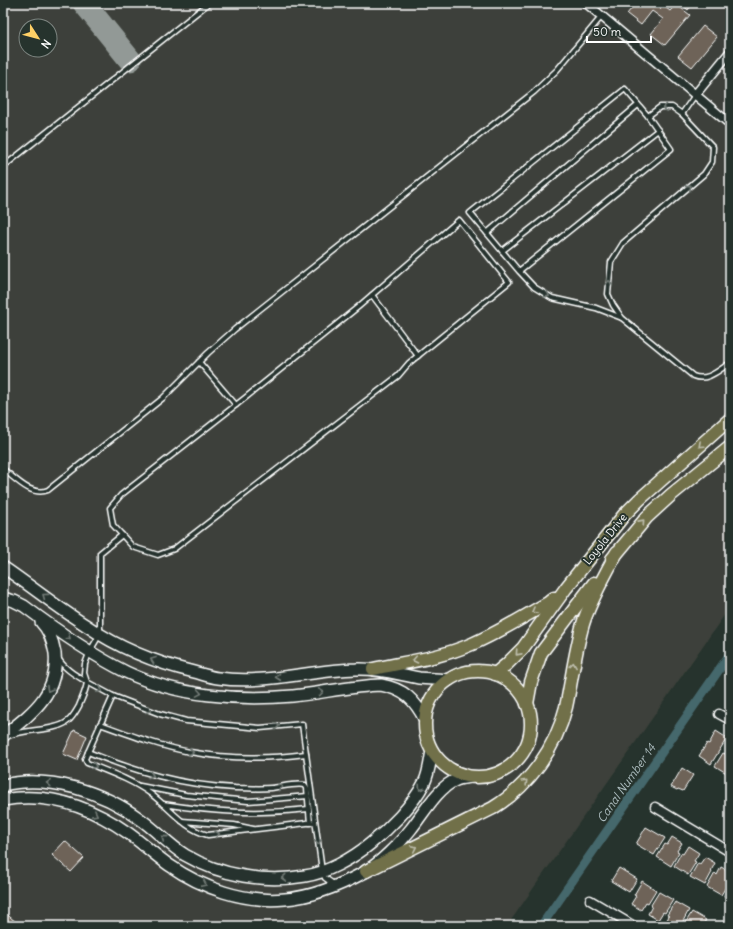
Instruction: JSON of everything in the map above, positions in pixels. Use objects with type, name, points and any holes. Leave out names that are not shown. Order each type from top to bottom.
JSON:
[{"type":"main road","name":"Loyola Drive","points":[[495,674],[523,648],[566,588],[632,507],[730,419]]},
{"type":"main road","name":"Loyola Drive","points":[[527,704],[531,682],[542,653],[617,552],[647,517],[671,495],[730,448]]},
{"type":"main road","points":[[3,800],[31,797],[50,799],[69,803],[90,811],[128,833],[165,862],[189,877],[212,888],[233,895],[258,899],[285,900],[307,896],[327,890],[504,802],[532,774],[546,755],[556,736],[566,708],[576,652],[583,624],[594,595],[617,552]]},
{"type":"main road","points":[[3,567],[69,614],[127,649],[151,659],[218,678],[247,680],[354,669],[373,669],[418,677],[449,680]]},
{"type":"main road","points":[[373,669],[442,654],[471,645],[502,630],[548,604],[566,588]]},
{"type":"main road","points":[[3,598],[24,606],[90,651],[127,672],[156,684],[203,694],[242,696],[293,696],[372,685],[386,686],[399,690],[410,698],[426,720]]},
{"type":"main road","points":[[3,737],[36,707],[50,688],[54,678],[56,665],[54,649],[46,627],[36,615]]},
{"type":"main road","points":[[366,871],[399,843],[412,829],[430,804],[448,785],[456,780],[471,777],[487,777],[502,772],[515,763],[525,750],[530,735],[531,719],[527,704],[520,690],[509,680],[495,674],[479,671],[464,673],[449,680],[437,691],[429,705],[426,720],[426,736],[432,751],[442,764],[456,772],[471,777]]},
{"type":"main road","points":[[3,785],[35,782],[55,783],[101,796],[140,818],[184,854],[221,872],[247,876],[277,878],[306,876],[322,871],[350,858],[366,848],[382,835],[398,818],[425,783],[432,751]]},
{"type":"street","points":[[586,3],[730,124]]},
{"type":"street","points":[[695,95],[730,52]]},
{"type":"street","points":[[719,714],[730,720]]},
{"type":"street","points":[[654,807],[730,852]]},
{"type":"street","points":[[590,900],[634,926]]},
{"type":"lane","points":[[3,166],[209,3]]},
{"type":"lane","points":[[3,469],[33,491],[42,492],[48,490],[172,390],[199,362],[235,329],[534,92],[557,70],[602,16]]},
{"type":"lane","points":[[519,271],[671,149],[648,116],[625,89],[470,212],[519,271],[534,287],[552,298],[596,308],[622,318]]},
{"type":"lane","points":[[682,114],[695,95]]},
{"type":"lane","points":[[487,233],[638,105]]},
{"type":"lane","points":[[648,116],[660,107],[672,107],[682,114],[713,147],[712,162],[704,174],[623,243],[610,262],[608,294],[613,305],[622,318],[693,376],[698,378],[710,376],[730,362]]},
{"type":"lane","points":[[502,251],[658,130]]},
{"type":"lane","points":[[459,220],[509,282],[409,363],[398,376],[174,549],[158,555],[133,547],[113,525],[110,508],[121,495],[236,405],[372,295],[459,220]]},
{"type":"lane","points":[[372,295],[418,356]]},
{"type":"lane","points":[[199,362],[236,405]]},
{"type":"lane","points":[[3,737],[27,731],[60,726],[68,722],[73,716],[86,688],[87,682],[84,669],[90,651],[100,634],[100,553],[122,535]]},
{"type":"lane","points":[[54,649],[61,662],[87,682],[113,696],[160,714],[186,721],[260,728],[302,724],[313,823],[322,871],[325,878],[336,885]]},
{"type":"lane","points":[[113,696],[85,759],[87,763],[130,780],[151,794],[198,833],[208,836],[313,823]]},
{"type":"lane","points":[[100,724],[151,742],[190,752],[226,757],[306,754]]},
{"type":"lane","points":[[88,752],[161,778],[236,788],[270,788],[301,784],[305,785],[307,788],[309,809],[313,823]]},
{"type":"lane","points":[[138,786],[186,795],[248,801],[308,796]]},
{"type":"lane","points":[[162,804],[196,809],[247,813],[309,809]]},
{"type":"lane","points":[[182,821],[234,825],[257,830]]},
{"type":"shaded area","points":[[3,3],[730,3],[730,607],[507,926],[3,926]]},
{"type":"building","points":[[636,3],[660,3],[670,11],[676,4],[690,15],[665,45],[651,34],[663,19],[652,11],[641,25],[627,14]]},
{"type":"building","points":[[680,3],[693,3],[688,10]]},
{"type":"building","points":[[703,26],[717,37],[692,67],[678,56]]},
{"type":"building","points":[[74,730],[87,736],[77,760],[63,754]]},
{"type":"building","points":[[716,731],[727,738],[711,764],[699,756],[707,743],[709,744]]},
{"type":"building","points":[[730,746],[730,770],[728,774],[715,766],[723,753],[725,754]]},
{"type":"building","points":[[682,768],[693,775],[683,791],[671,787]]},
{"type":"building","points":[[646,827],[665,838],[654,855],[636,844]]},
{"type":"building","points":[[672,837],[682,843],[671,866],[657,857],[665,844],[667,845]]},
{"type":"building","points":[[65,841],[84,858],[71,872],[52,855]]},
{"type":"building","points":[[688,846],[699,853],[694,861],[696,862],[688,875],[674,866],[681,853],[683,854]]},
{"type":"building","points":[[705,857],[715,863],[705,885],[690,877],[698,863],[700,864]]},
{"type":"building","points":[[721,867],[730,872],[730,876],[727,881],[729,882],[721,895],[707,887],[715,873],[717,875]]},
{"type":"building","points":[[619,868],[637,879],[629,892],[611,881]]},
{"type":"building","points":[[642,881],[656,890],[648,903],[646,902],[641,910],[631,904]]},
{"type":"building","points":[[730,885],[730,900],[724,896]]},
{"type":"building","points":[[659,892],[673,900],[665,913],[663,912],[658,920],[648,914],[652,906],[651,905]]},
{"type":"building","points":[[675,902],[689,910],[682,923],[680,922],[678,926],[668,926],[665,924],[669,916],[667,915]]},
{"type":"building","points":[[3,911],[17,923],[14,926],[3,926]]},
{"type":"building","points":[[692,912],[706,920],[702,926],[684,925]]},
{"type":"waterway","name":"Canal Number 14","points":[[541,926],[730,654]]},
{"type":"taxiway","points":[[84,3],[130,60]]}]
